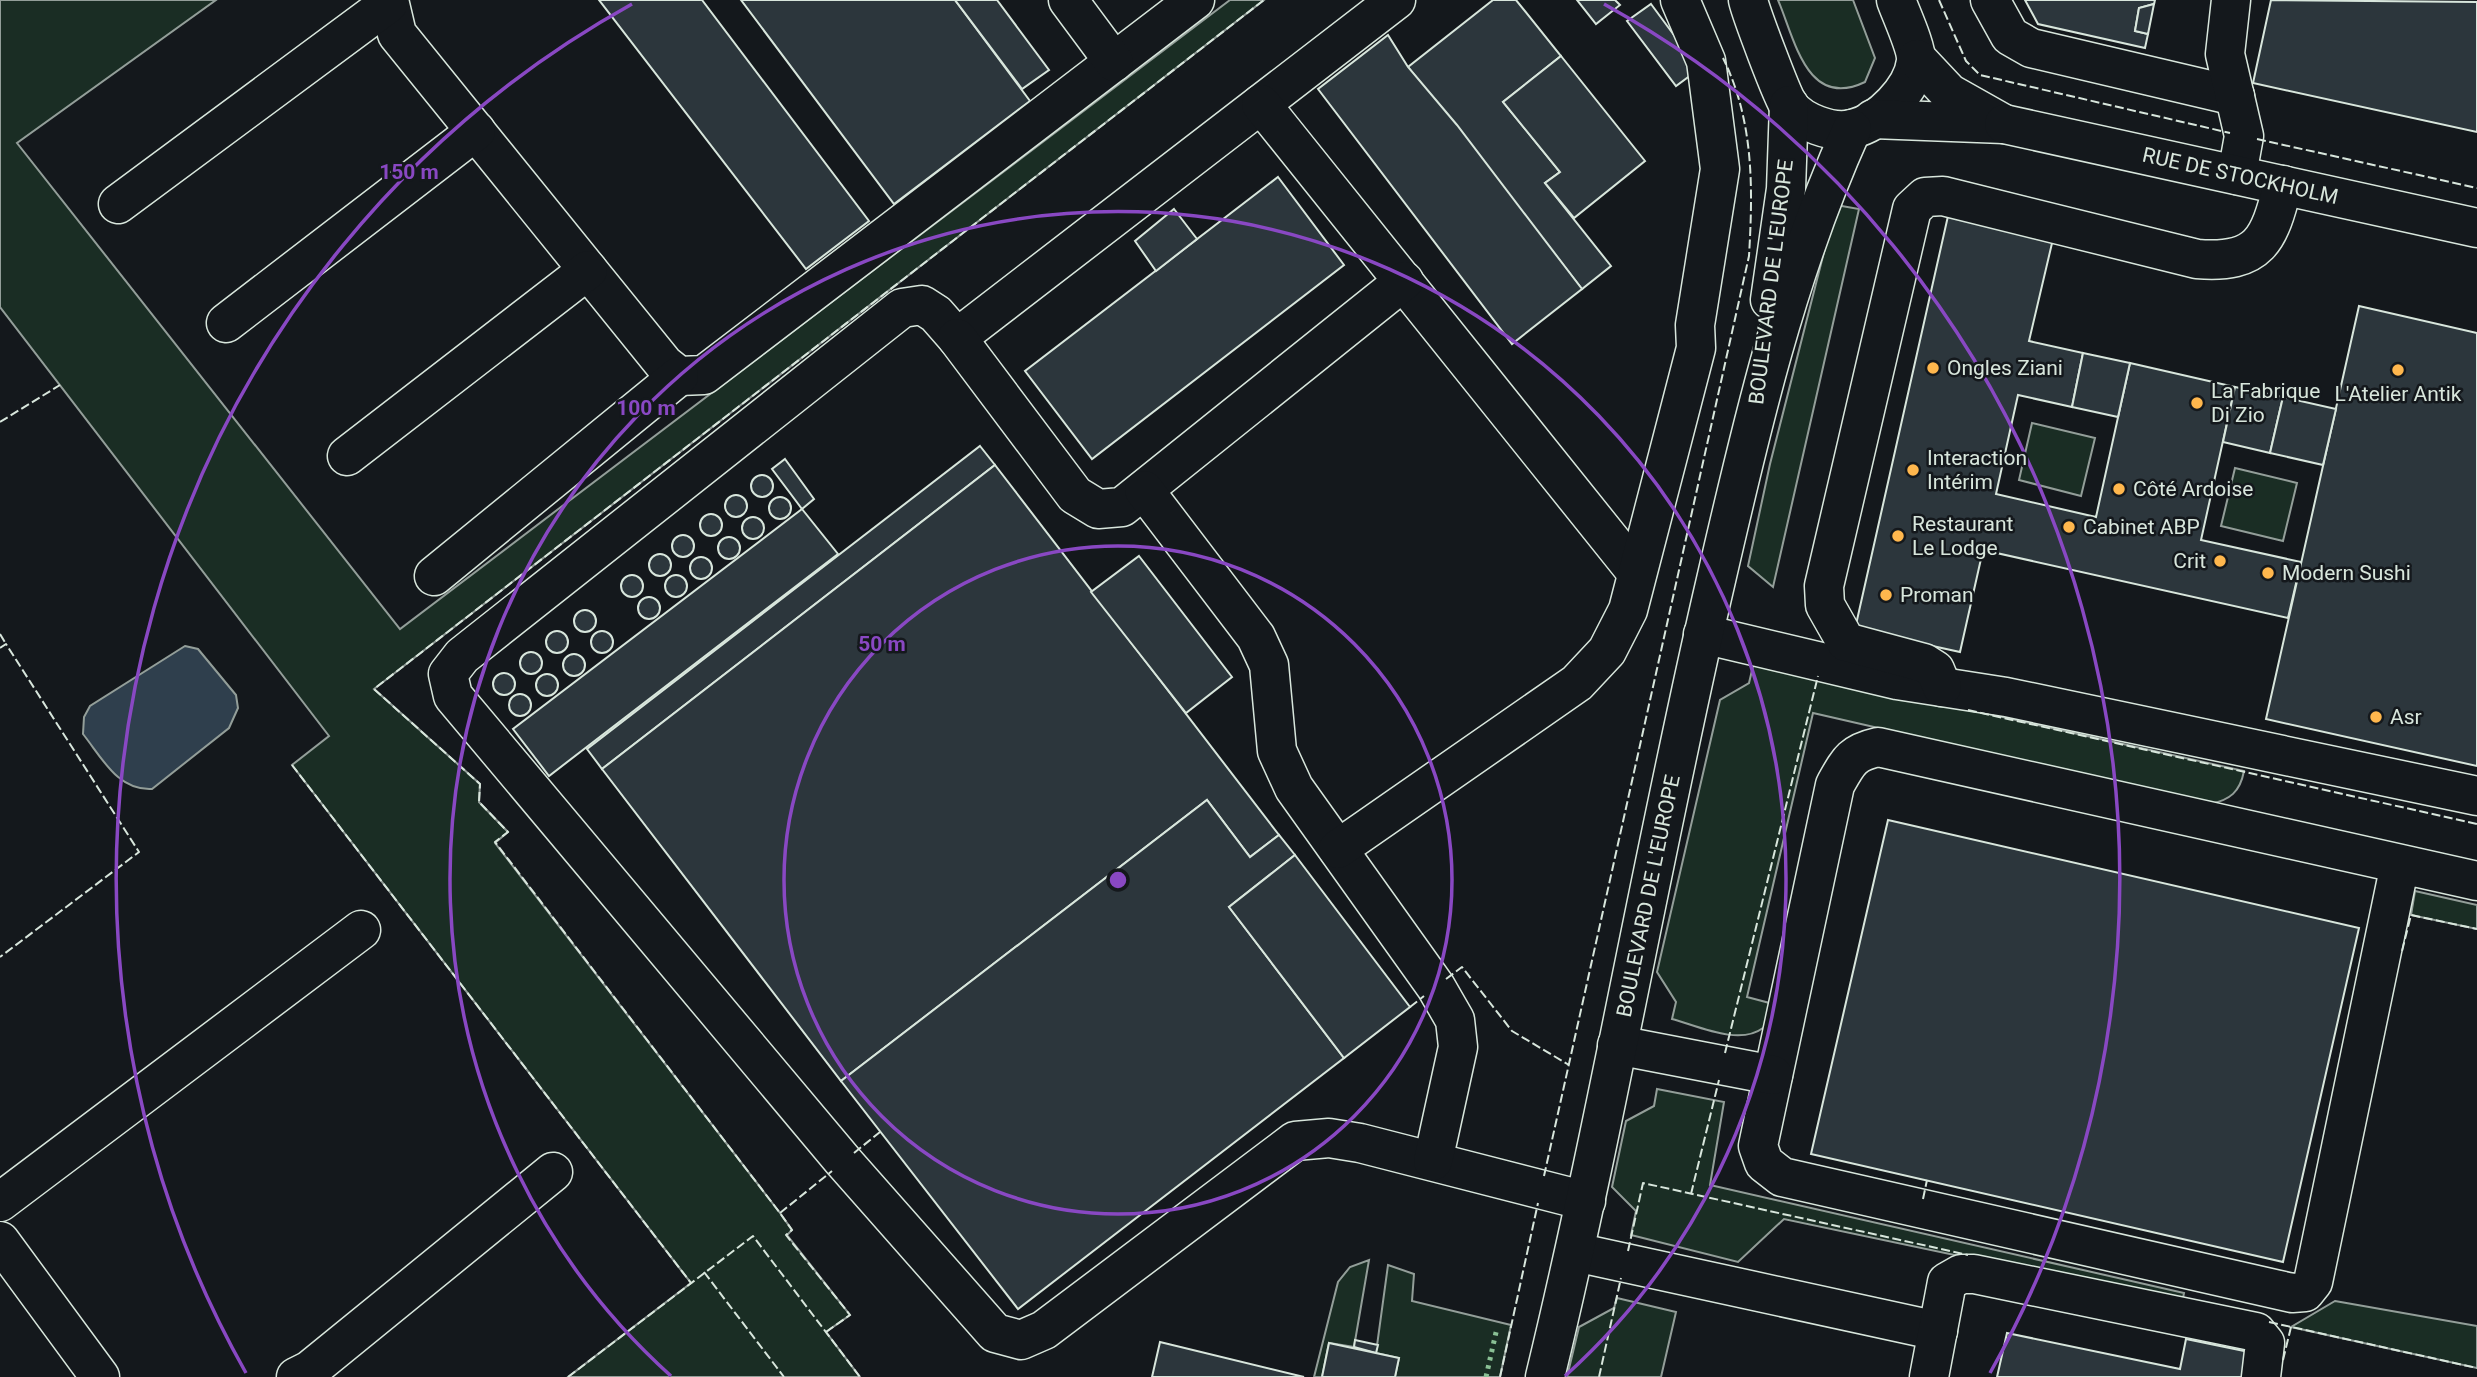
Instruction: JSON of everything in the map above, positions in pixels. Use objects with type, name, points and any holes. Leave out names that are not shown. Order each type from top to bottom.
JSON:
[{"type":"street","points":[[1068,0],[1114,62]]},
{"type":"street","points":[[434,576],[679,376],[704,375],[1195,0]]},
{"type":"street","points":[[957,338],[1396,0]]},
{"type":"street","points":[[1338,849],[1577,683],[1607,651],[1628,610],[1696,348],[1695,325],[1720,169],[1706,61],[1680,0]]},
{"type":"street","points":[[1748,0],[1789,105]]},
{"type":"street","points":[[1863,124],[1898,97],[1911,78],[1917,59],[1896,0]]},
{"type":"street","points":[[1990,0],[2010,36],[2031,48],[2235,96]]},
{"type":"street","points":[[2231,0],[2225,54],[2244,136],[2236,174]]},
{"type":"street","points":[[118,204],[388,2],[397,34],[664,364],[679,376]]},
{"type":"street","name":"RUE DE STOCKHOLM","points":[[1917,59],[1949,93],[2004,124]]},
{"type":"street","points":[[1261,104],[1637,573]]},
{"type":"street","name":"RUE DE STOCKHOLM","points":[[1789,105],[1810,121],[1829,128],[1863,124],[2004,124],[2477,228]]},
{"type":"street","name":"BOULEVARD DE L'EUROPE","points":[[1754,416],[1786,189],[1789,105]]},
{"type":"street","name":"BOULEVARD DE L'EUROPE","points":[[1545,1377],[1586,1201],[1703,634],[1754,416],[1824,191],[1863,124]]},
{"type":"street","points":[[226,323],[476,131]]},
{"type":"street","points":[[1942,687],[1935,670],[1924,663],[1846,642],[1837,632],[1825,605],[1825,586],[1912,209],[1925,197],[1942,196],[2197,259],[2224,261],[2246,256],[2262,243],[2273,225],[2283,184]]},
{"type":"street","points":[[347,456],[588,270]]},
{"type":"street","points":[[1404,281],[1122,507],[1098,509],[1076,495],[936,314],[922,305],[902,308],[462,656],[448,674],[453,696],[844,1161],[995,1333],[1021,1340],[1044,1329],[1295,1141],[1329,1138],[1360,1143],[1586,1201]]},
{"type":"street","points":[[1144,490],[1256,637],[1269,665],[1277,751],[1294,788],[1436,987],[1455,1020],[1458,1047],[1433,1161]]},
{"type":"street","points":[[1703,634],[1897,680],[2006,697],[2477,796]]},
{"type":"street","points":[[2400,864],[2314,1282],[2305,1292],[2279,1290],[1782,1178],[1764,1163],[1758,1146],[1835,786],[1847,762],[1859,751],[1878,747],[2477,881]]},
{"type":"street","points":[[0,1202],[362,930]]},
{"type":"street","points":[[1617,1045],[1773,1075]]},
{"type":"street","points":[[296,1377],[310,1370],[553,1172]]},
{"type":"street","points":[[0,1241],[100,1377]]},
{"type":"street","points":[[1575,1252],[1938,1331]]},
{"type":"street","points":[[1928,1377],[1947,1282],[1961,1274],[1975,1274],[2256,1332],[2265,1343],[2261,1377]]},
{"type":"green space","points":[[0,0],[216,0],[17,143],[400,629],[1230,0],[1264,0],[374,689],[480,784],[479,802],[508,832],[495,843],[780,1213],[792,1230],[787,1235],[850,1315],[826,1332],[860,1377],[568,1377],[691,1283],[292,765],[329,736],[0,307]]},
{"type":"green space","points":[[1778,0],[1853,0],[1875,58],[1865,82],[1845,88],[1829,87],[1816,79],[1798,51]]},
{"type":"green space","points":[[1836,205],[1859,209],[1773,587],[1748,566],[1770,464]]},
{"type":"green space","points":[[2032,423],[2095,438],[2081,496],[2019,480]]},
{"type":"green space","points":[[2235,468],[2297,483],[2283,541],[2221,526]]},
{"type":"green space","points":[[1765,664],[2244,771],[2233,794],[2210,804],[1813,713],[1747,997],[1777,1005],[1765,1026],[1753,1033],[1718,1033],[1672,1019],[1676,1002],[1657,972],[1720,700],[1749,683],[1753,666]]},
{"type":"green space","points":[[2415,891],[2477,905],[2477,929],[2411,915]]},
{"type":"green space","points":[[1657,1089],[1724,1102],[1710,1185],[2184,1293],[2182,1303],[1784,1219],[1738,1262],[1631,1235],[1636,1211],[1612,1187],[1626,1121],[1654,1106]]},
{"type":"green space","points":[[1369,1260],[1354,1347],[1329,1343],[1322,1377],[1314,1377],[1338,1282],[1350,1267]]},
{"type":"green space","points":[[1388,1265],[1414,1274],[1412,1301],[1511,1325],[1500,1377],[1395,1377],[1399,1358],[1376,1353]]},
{"type":"green space","points":[[1617,1298],[1676,1312],[1661,1377],[1567,1377],[1579,1327],[1614,1308]]},
{"type":"green space","points":[[2335,1301],[2477,1326],[2477,1368],[2291,1327]]},
{"type":"water","points":[[185,646],[198,649],[236,695],[238,708],[229,728],[152,789],[130,785],[112,771],[83,734],[84,717],[90,706]]},
{"type":"building","points":[[599,0],[702,0],[869,221],[806,269]]},
{"type":"building","points":[[741,0],[955,0],[1030,101],[894,204]]},
{"type":"building","points":[[955,0],[997,0],[1049,70],[1022,89]]},
{"type":"building","points":[[1493,0],[1516,0],[1561,56],[1503,102],[1560,172],[1545,183],[1611,266],[1582,289],[1408,67]]},
{"type":"building","points":[[1577,0],[1615,0],[1620,5],[1596,24]]},
{"type":"building","points":[[2025,0],[2155,0],[2154,4],[2139,8],[2135,31],[2148,34],[2145,48],[2038,24]]},
{"type":"building","points":[[2271,0],[2477,2],[2477,132],[2253,83]]},
{"type":"building","points":[[1651,4],[1699,69],[1676,86],[1627,21]]},
{"type":"building","points":[[2154,4],[2148,34],[2135,31],[2139,8]]},
{"type":"building","points":[[1388,35],[1408,67],[1457,125],[1582,289],[1512,344],[1318,89]]},
{"type":"building","points":[[1561,56],[1645,161],[1574,218],[1545,183],[1560,172],[1503,102]]},
{"type":"building","points":[[1278,177],[1344,265],[1092,459],[1025,371]]},
{"type":"building","points":[[1174,209],[1197,239],[1156,271],[1135,241]]},
{"type":"building","points":[[1948,216],[2053,239],[2029,341],[2083,353],[2072,407],[2018,395],[1996,494],[2096,517],[2130,363],[2235,387],[2201,540],[2301,562],[2288,618],[1983,550],[1960,652],[1855,629]]},
{"type":"building","points":[[2359,306],[2477,333],[2477,766],[2266,719]]},
{"type":"building","points":[[2083,353],[2130,363],[2118,417],[2072,407]]},
{"type":"building","points":[[2235,387],[2283,397],[2270,453],[2223,442]]},
{"type":"building","points":[[2283,397],[2336,409],[2323,465],[2270,453]]},
{"type":"building","points":[[980,446],[995,465],[602,769],[587,749]]},
{"type":"building","points":[[785,459],[814,499],[802,509],[772,469]]},
{"type":"building","points":[[995,465],[1279,835],[1250,857],[1207,800],[841,1081],[602,769]]},
{"type":"building","points":[[762,475],[770,478],[773,486],[770,494],[762,497],[754,494],[751,486],[754,478]]},
{"type":"building","points":[[736,495],[744,498],[747,506],[744,514],[736,517],[728,514],[725,506],[728,498]]},
{"type":"building","points":[[780,497],[788,500],[791,508],[788,516],[780,519],[772,516],[769,508],[772,500]]},
{"type":"building","points":[[802,509],[838,554],[549,776],[513,729]]},
{"type":"building","points":[[711,514],[719,517],[722,525],[719,533],[711,536],[703,533],[700,525],[703,517]]},
{"type":"building","points":[[753,517],[761,520],[764,528],[761,536],[753,539],[745,536],[742,528],[745,520]]},
{"type":"building","points":[[679,535],[687,535],[694,542],[694,550],[687,557],[679,557],[672,550],[672,542]]},
{"type":"building","points":[[729,537],[739,544],[740,548],[733,558],[729,559],[719,552],[718,548],[725,538]]},
{"type":"building","points":[[660,554],[668,557],[671,565],[668,573],[660,576],[652,573],[649,565],[652,557]]},
{"type":"building","points":[[1139,556],[1232,677],[1186,713],[1091,592]]},
{"type":"building","points":[[701,557],[709,560],[712,568],[709,576],[701,579],[693,576],[690,568],[693,560]]},
{"type":"building","points":[[632,575],[640,578],[643,586],[640,594],[632,597],[624,594],[621,586],[624,578]]},
{"type":"building","points":[[676,575],[684,578],[687,586],[684,594],[676,597],[668,594],[665,586],[668,578]]},
{"type":"building","points":[[649,597],[657,600],[660,608],[657,616],[649,619],[641,616],[638,608],[641,600]]},
{"type":"building","points":[[585,610],[593,613],[596,621],[593,629],[585,632],[577,629],[574,621],[577,613]]},
{"type":"building","points":[[557,631],[565,634],[568,642],[565,650],[557,653],[549,650],[546,642],[549,634]]},
{"type":"building","points":[[602,631],[610,634],[613,642],[610,650],[602,653],[594,650],[591,642],[594,634]]},
{"type":"building","points":[[531,652],[539,655],[542,663],[539,671],[531,674],[523,671],[520,663],[523,655]]},
{"type":"building","points":[[574,654],[584,661],[585,665],[578,675],[574,676],[564,669],[563,665],[570,655]]},
{"type":"building","points":[[504,673],[512,676],[515,684],[512,692],[504,695],[496,692],[493,684],[496,676]]},
{"type":"building","points":[[547,674],[555,677],[558,685],[555,693],[547,696],[539,693],[536,685],[539,677]]},
{"type":"building","points":[[520,694],[528,697],[531,705],[528,713],[520,716],[512,713],[509,705],[512,697]]},
{"type":"building","points":[[1207,800],[1250,857],[1279,835],[1295,855],[1229,907],[1344,1058],[1018,1309],[841,1081]]},
{"type":"building","points":[[1888,820],[2359,928],[2283,1262],[1811,1154]]},
{"type":"building","points":[[1295,855],[1410,1007],[1344,1058],[1229,907]]},
{"type":"building","points":[[2007,1333],[2180,1369],[2186,1339],[2249,1352],[2244,1377],[1997,1377]]},
{"type":"building","points":[[1355,1340],[1378,1345],[1376,1353],[1354,1347]]},
{"type":"building","points":[[1160,1342],[1304,1377],[1152,1377]]},
{"type":"building","points":[[1329,1343],[1399,1358],[1395,1377],[1322,1377]]},
{"type":"hedge","points":[[1486,1377],[1497,1328]]},
{"type":"fence","points":[[826,1332],[850,1315],[786,1235],[792,1230],[780,1213],[495,842],[508,832],[479,802],[480,784],[374,689],[1264,0]]},
{"type":"fence","points":[[1939,0],[1966,61],[1980,75],[2230,133]]},
{"type":"fence","points":[[1544,1176],[1749,256],[1751,180],[1746,130],[1741,106],[1723,58]]},
{"type":"fence","points":[[2257,139],[2477,188]]},
{"type":"fence","points":[[0,422],[60,385]]},
{"type":"fence","points":[[0,634],[6,644]]},
{"type":"fence","points":[[0,648],[6,644],[139,852],[0,957]]},
{"type":"fence","points":[[1725,1053],[1818,676]]},
{"type":"fence","points":[[1968,710],[2477,824]]},
{"type":"fence","points":[[292,765],[691,1283]]},
{"type":"fence","points":[[2402,951],[2411,915],[2477,929]]},
{"type":"fence","points":[[1446,979],[1462,967],[1512,1031],[1569,1065]]},
{"type":"fence","points":[[1410,1007],[1424,996]]},
{"type":"fence","points":[[1691,1194],[1719,1080]]},
{"type":"fence","points":[[854,1153],[880,1132]]},
{"type":"fence","points":[[780,1213],[832,1171]]},
{"type":"fence","points":[[1923,1199],[1927,1180]]},
{"type":"fence","points":[[1628,1251],[1643,1183],[1968,1255]]},
{"type":"fence","points":[[1500,1377],[1538,1203]]},
{"type":"fence","points":[[568,1377],[753,1236],[860,1377]]},
{"type":"fence","points":[[704,1272],[784,1377]]},
{"type":"fence","points":[[1599,1377],[1621,1278]]},
{"type":"fence","points":[[2269,1322],[2477,1368]]},
{"type":"fence","points":[[2283,1360],[2291,1327]]},
{"type":"place","name":"Ongles Ziani","points":[[1933,368]]},
{"type":"place","name":"L'Atelier Antik","points":[[2398,370]]},
{"type":"place","name":"La Fabrique Di Zio","points":[[2197,403]]},
{"type":"place","name":"Interaction Intérim","points":[[1913,470]]},
{"type":"place","name":"Côté Ardoise","points":[[2119,489]]},
{"type":"place","name":"Cabinet ABP","points":[[2069,527]]},
{"type":"place","name":"Restaurant Le Lodge","points":[[1898,536]]},
{"type":"place","name":"Crit","points":[[2220,561]]},
{"type":"place","name":"Modern Sushi","points":[[2268,573]]},
{"type":"place","name":"Proman","points":[[1886,595]]},
{"type":"place","name":"Asr","points":[[2376,717]]}]
